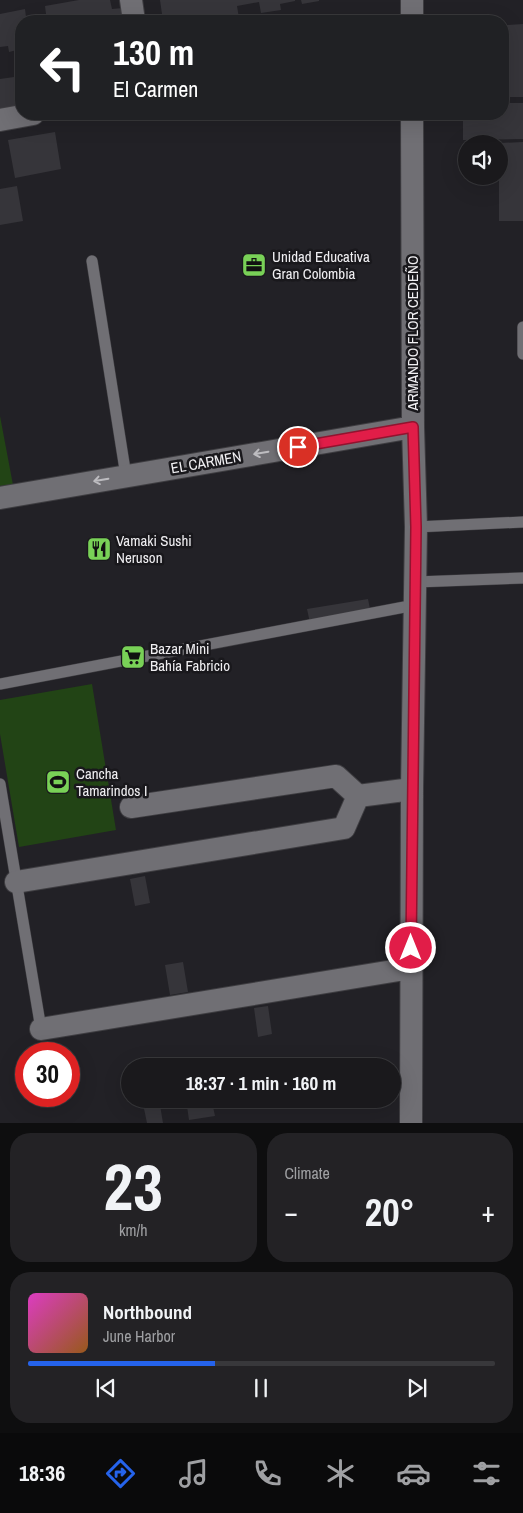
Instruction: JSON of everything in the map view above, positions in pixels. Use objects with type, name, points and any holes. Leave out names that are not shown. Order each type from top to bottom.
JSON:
[{"type":"street","points":[[131,0],[133,15]]},
{"type":"street","points":[[412,0],[412,15]]},
{"type":"street","points":[[0,120],[15,117]]},
{"type":"street","name":"ARMANDO FLOR CEDEÑO","points":[[408,1122],[416,582],[413,427],[412,120]]},
{"type":"street","name":"EL CARMEN","points":[[0,498],[413,427]]},
{"type":"street","points":[[131,807],[336,776],[358,796],[412,789]]},
{"type":"street","points":[[16,882],[344,828],[358,796]]},
{"type":"street","points":[[41,1030],[411,968]]},
{"type":"lane","points":[[92,261],[126,476]]},
{"type":"lane","points":[[523,327],[523,354]]},
{"type":"lane","points":[[416,527],[523,522]]},
{"type":"lane","points":[[416,582],[523,578]]},
{"type":"lane","points":[[0,684],[415,605]]},
{"type":"lane","points":[[0,784],[41,1030]]},
{"type":"green space","points":[[0,416],[13,485],[0,486]]},
{"type":"green space","name":"Cancha Tamarindos I","points":[[92,684],[116,830],[19,847],[0,734],[0,700]]},
{"type":"building","points":[[79,0],[110,0],[112,9],[123,8],[124,15],[39,15],[46,14],[45,6]]},
{"type":"building","points":[[160,0],[295,0],[280,4],[281,10],[261,13],[259,2],[237,6],[238,15],[162,15]]},
{"type":"building","points":[[301,0],[319,0],[319,1],[302,4]]},
{"type":"building","points":[[25,9],[26,15],[15,15],[15,50],[9,52],[8,46],[0,47],[0,14]]},
{"type":"building","points":[[523,24],[523,97],[509,97],[509,25]]},
{"type":"building","points":[[15,77],[15,108],[0,111],[0,79]]},
{"type":"building","points":[[509,103],[523,103],[523,139],[508,139],[508,135],[463,135],[463,120],[509,120]]},
{"type":"building","points":[[55,132],[61,169],[15,178],[8,140]]},
{"type":"building","points":[[523,142],[523,221],[499,221],[499,185],[508,185],[508,143]]},
{"type":"building","points":[[17,186],[23,221],[0,225],[0,189]]},
{"type":"building","points":[[368,599],[371,614],[310,623],[307,609]]},
{"type":"building","points":[[145,876],[150,903],[135,906],[130,879]]},
{"type":"building","points":[[183,962],[188,992],[170,995],[165,965]]},
{"type":"building","points":[[268,1006],[272,1034],[258,1037],[254,1008]]},
{"type":"building","points":[[144,1108],[160,1108],[163,1123],[147,1123]]},
{"type":"building","points":[[187,1108],[213,1108],[215,1116],[189,1120]]},
{"type":"place","name":"Unidad Educativa Gran Colombia","points":[[254,265]]},
{"type":"place","name":"Vamaki Sushi Neruson","points":[[99,549]]},
{"type":"place","name":"Bazar Mini Bahía Fabricio","points":[[133,657]]},
{"type":"place","name":"Cancha Tamarindos I","points":[[58,782]]},
{"type":"route","points":[[298,447],[413,427],[416,594],[411,948]]}]
